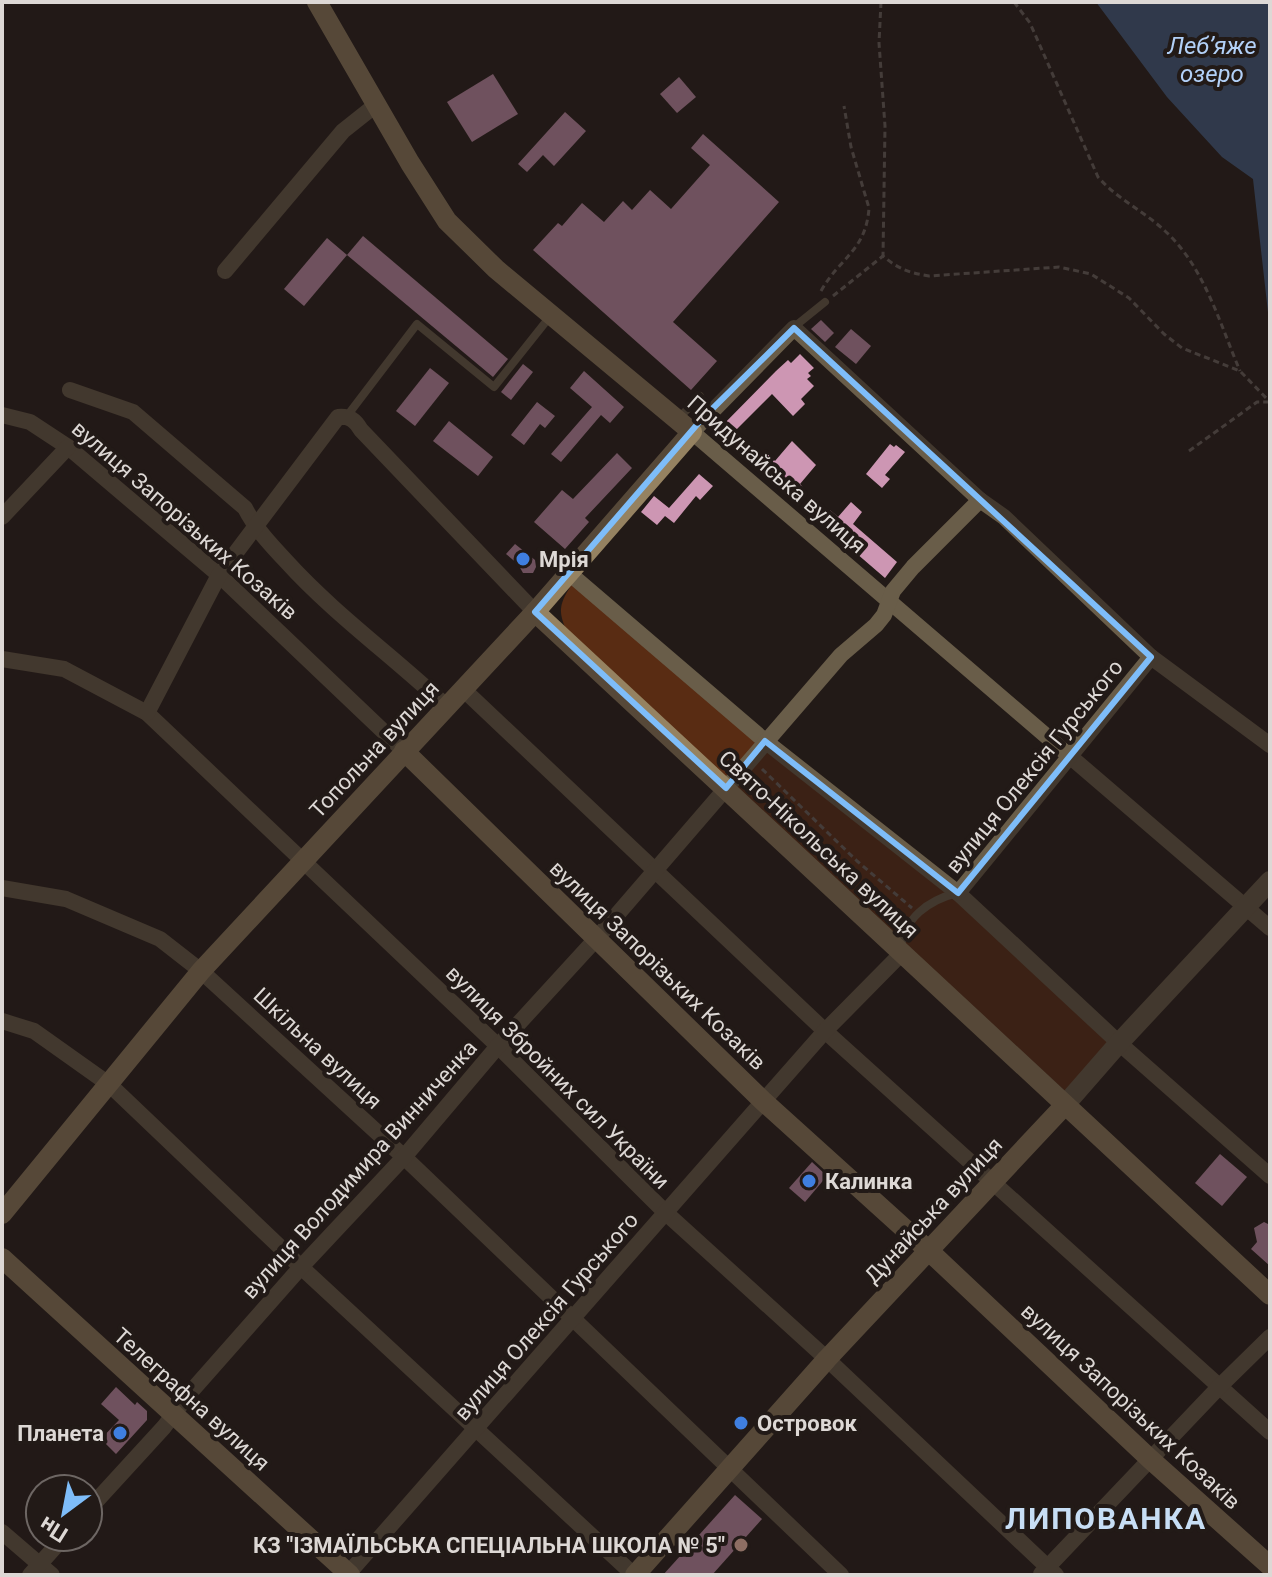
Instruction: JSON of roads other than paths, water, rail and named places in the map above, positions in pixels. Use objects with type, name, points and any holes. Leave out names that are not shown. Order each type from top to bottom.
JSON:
[{"type":"main road","name":"Придунайська вулиця","points":[[317,2],[421,182],[447,221],[479,254],[685,425]]},
{"type":"main road","name":"Топольна вулиця","points":[[2,1214],[201,971],[569,573],[685,425]]},
{"type":"main road","name":"Свято-Нікольська вулиця","points":[[535,612],[1270,1295]]},
{"type":"main road","name":"вулиця Запорізьких Козаків","points":[[404,751],[763,1101],[1270,1566]]},
{"type":"main road","name":"Дунайська вулиця","points":[[634,1575],[827,1359],[1064,1106]]},
{"type":"main road","name":"Телеграфна вулиця","points":[[2,1258],[348,1574]]},
{"type":"street","points":[[225,271],[343,131],[377,104]]},
{"type":"street","points":[[794,328],[980,500],[1004,517],[1151,657],[1270,745]]},
{"type":"street","name":"Топольна вулиця","points":[[685,425],[794,328]]},
{"type":"street","points":[[70,390],[133,412],[245,508],[254,526],[313,591],[446,706]]},
{"type":"street","name":"вулиця Запорізьких Козаків","points":[[2,415],[30,422],[68,447],[219,575],[404,751]]},
{"type":"street","points":[[147,713],[219,575],[330,425],[338,417],[347,416]]},
{"type":"street","name":"Свято-Нікольська вулиця","points":[[347,416],[535,612]]},
{"type":"street","name":"Придунайська вулиця","points":[[685,425],[1270,928]]},
{"type":"street","points":[[2,517],[68,447]]},
{"type":"street","name":"вулиця Володимира Винниченка","points":[[104,1492],[596,939],[841,655],[876,625],[899,583],[913,567],[980,500]]},
{"type":"street","points":[[569,573],[765,741],[958,893],[1119,1043],[1270,1176]]},
{"type":"street","name":"вулиця Олексія Гурського","points":[[958,893],[1151,657]]},
{"type":"street","name":"вулиця Збройних сил України","points":[[2,659],[64,669],[147,713],[498,1046],[666,1213],[827,1359],[1048,1572]]},
{"type":"street","points":[[463,689],[825,1031],[1270,1432]]},
{"type":"street","name":"Дунайська вулиця","points":[[1064,1106],[1270,881]]},
{"type":"street","name":"Шкільна вулиця","points":[[2,888],[66,899],[160,939],[201,971],[404,1157],[841,1575]]},
{"type":"street","name":"вулиця Олексія Гурського","points":[[348,1574],[825,1031],[901,954]]},
{"type":"street","points":[[2,1021],[34,1031],[110,1085],[301,1267],[634,1575]]},
{"type":"street","points":[[1048,1572],[1150,1459],[1270,1337]]},
{"type":"street","points":[[2,1532],[40,1571],[53,1553]]},
{"type":"lane","points":[[794,328],[825,302]]},
{"type":"lane","points":[[347,416],[417,324],[494,387],[552,313]]},
{"type":"lane","points":[[685,425],[700,396]]},
{"type":"lane","name":"вулиця Олексія Гурського","points":[[901,954],[906,929],[918,913],[928,903],[958,893]]},
{"type":"water","name":"Леб’яже озеро","points":[[1096,2],[1270,2],[1270,330],[1253,179],[1222,157],[1167,97]]},
{"type":"place","name":"Мрія","points":[[523,559]]},
{"type":"place","name":"Калинка","points":[[809,1181]]},
{"type":"place","name":"Островок","points":[[741,1423]]},
{"type":"place","name":"Планета","points":[[120,1433]]},
{"type":"place","name":"КЗ \"ІЗМАЇЛЬСЬКА СПЕЦІАЛЬНА ШКОЛА № 5\"","points":[[741,1545]]},
{"type":"district","name":"ЛИПОВАНКА","points":[[1106,1519]]}]
